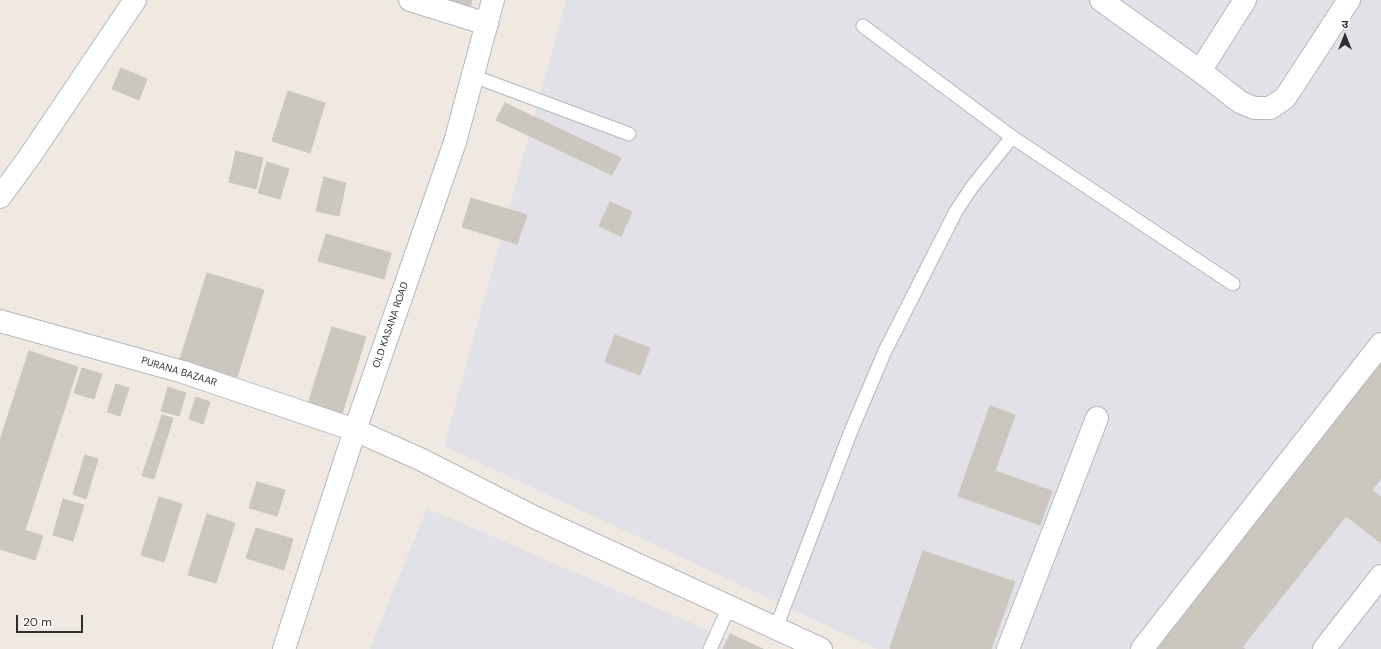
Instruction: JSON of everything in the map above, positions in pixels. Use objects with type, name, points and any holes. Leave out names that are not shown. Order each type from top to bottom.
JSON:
[{"type":"street","points":[[0,197],[30,156],[135,0]]},
{"type":"street","points":[[410,0],[487,24]]},
{"type":"street","name":"OLD KASANA ROAD","points":[[284,649],[355,430],[454,142],[493,0]]},
{"type":"street","points":[[1101,0],[1200,71],[1240,102],[1254,108],[1270,108],[1285,98],[1349,0]]},
{"type":"street","points":[[1200,71],[1245,0]]},
{"type":"street","name":"PURANA BAZAAR","points":[[0,321],[183,372],[355,430],[420,459],[532,516],[821,649]]},
{"type":"street","points":[[1142,649],[1381,344]]},
{"type":"street","points":[[1008,649],[1097,418]]},
{"type":"street","points":[[1324,649],[1381,576]]},
{"type":"lane","points":[[863,26],[1012,138],[1233,284]]},
{"type":"lane","points":[[473,76],[629,134]]},
{"type":"lane","points":[[776,628],[851,431],[885,351],[956,211],[972,187],[1012,138]]},
{"type":"lane","points":[[710,649],[729,607]]},
{"type":"shaded area","points":[[566,0],[1381,0],[1381,649],[877,649],[444,446]]},
{"type":"shaded area","points":[[427,508],[751,649],[370,649]]},
{"type":"building","points":[[424,0],[472,0],[469,12]]},
{"type":"building","points":[[121,68],[147,79],[139,100],[112,89]]},
{"type":"building","points":[[288,91],[325,103],[310,153],[272,141]]},
{"type":"building","points":[[505,103],[621,158],[612,175],[496,120]]},
{"type":"building","points":[[236,151],[263,158],[256,189],[229,182]]},
{"type":"building","points":[[267,162],[289,169],[280,199],[258,193]]},
{"type":"building","points":[[324,177],[346,183],[339,216],[316,211]]},
{"type":"building","points":[[471,198],[527,215],[517,244],[462,227]]},
{"type":"building","points":[[610,202],[632,212],[621,236],[599,226]]},
{"type":"building","points":[[326,234],[391,253],[384,279],[318,261]]},
{"type":"building","points":[[207,273],[264,290],[237,377],[180,359]]},
{"type":"building","points":[[332,327],[366,337],[341,417],[307,407]]},
{"type":"building","points":[[615,335],[650,348],[640,375],[605,362]]},
{"type":"building","points":[[29,351],[78,367],[25,530],[43,536],[35,560],[0,549],[0,440]]},
{"type":"building","points":[[1381,357],[1381,478],[1372,490],[1381,497],[1381,543],[1346,516],[1242,647],[1245,649],[1152,649]]},
{"type":"building","points":[[82,368],[102,374],[94,399],[74,393]]},
{"type":"building","points":[[116,384],[129,388],[120,416],[107,412]]},
{"type":"building","points":[[168,387],[186,393],[179,416],[161,411]]},
{"type":"building","points":[[196,397],[210,402],[203,424],[189,419]]},
{"type":"building","points":[[990,406],[1015,415],[995,471],[1052,491],[1040,525],[958,496]]},
{"type":"building","points":[[162,415],[173,418],[154,479],[142,476]]},
{"type":"building","points":[[85,455],[98,459],[86,499],[73,494]]},
{"type":"building","points":[[257,482],[285,490],[277,516],[249,508]]},
{"type":"building","points":[[159,497],[182,504],[164,562],[141,555]]},
{"type":"building","points":[[63,499],[84,505],[73,541],[53,535]]},
{"type":"building","points":[[207,514],[235,523],[216,583],[188,575]]},
{"type":"building","points":[[256,528],[293,539],[284,570],[246,558]]},
{"type":"building","points":[[923,551],[1015,582],[991,649],[890,648]]},
{"type":"building","points":[[730,634],[763,649],[723,649]]}]
